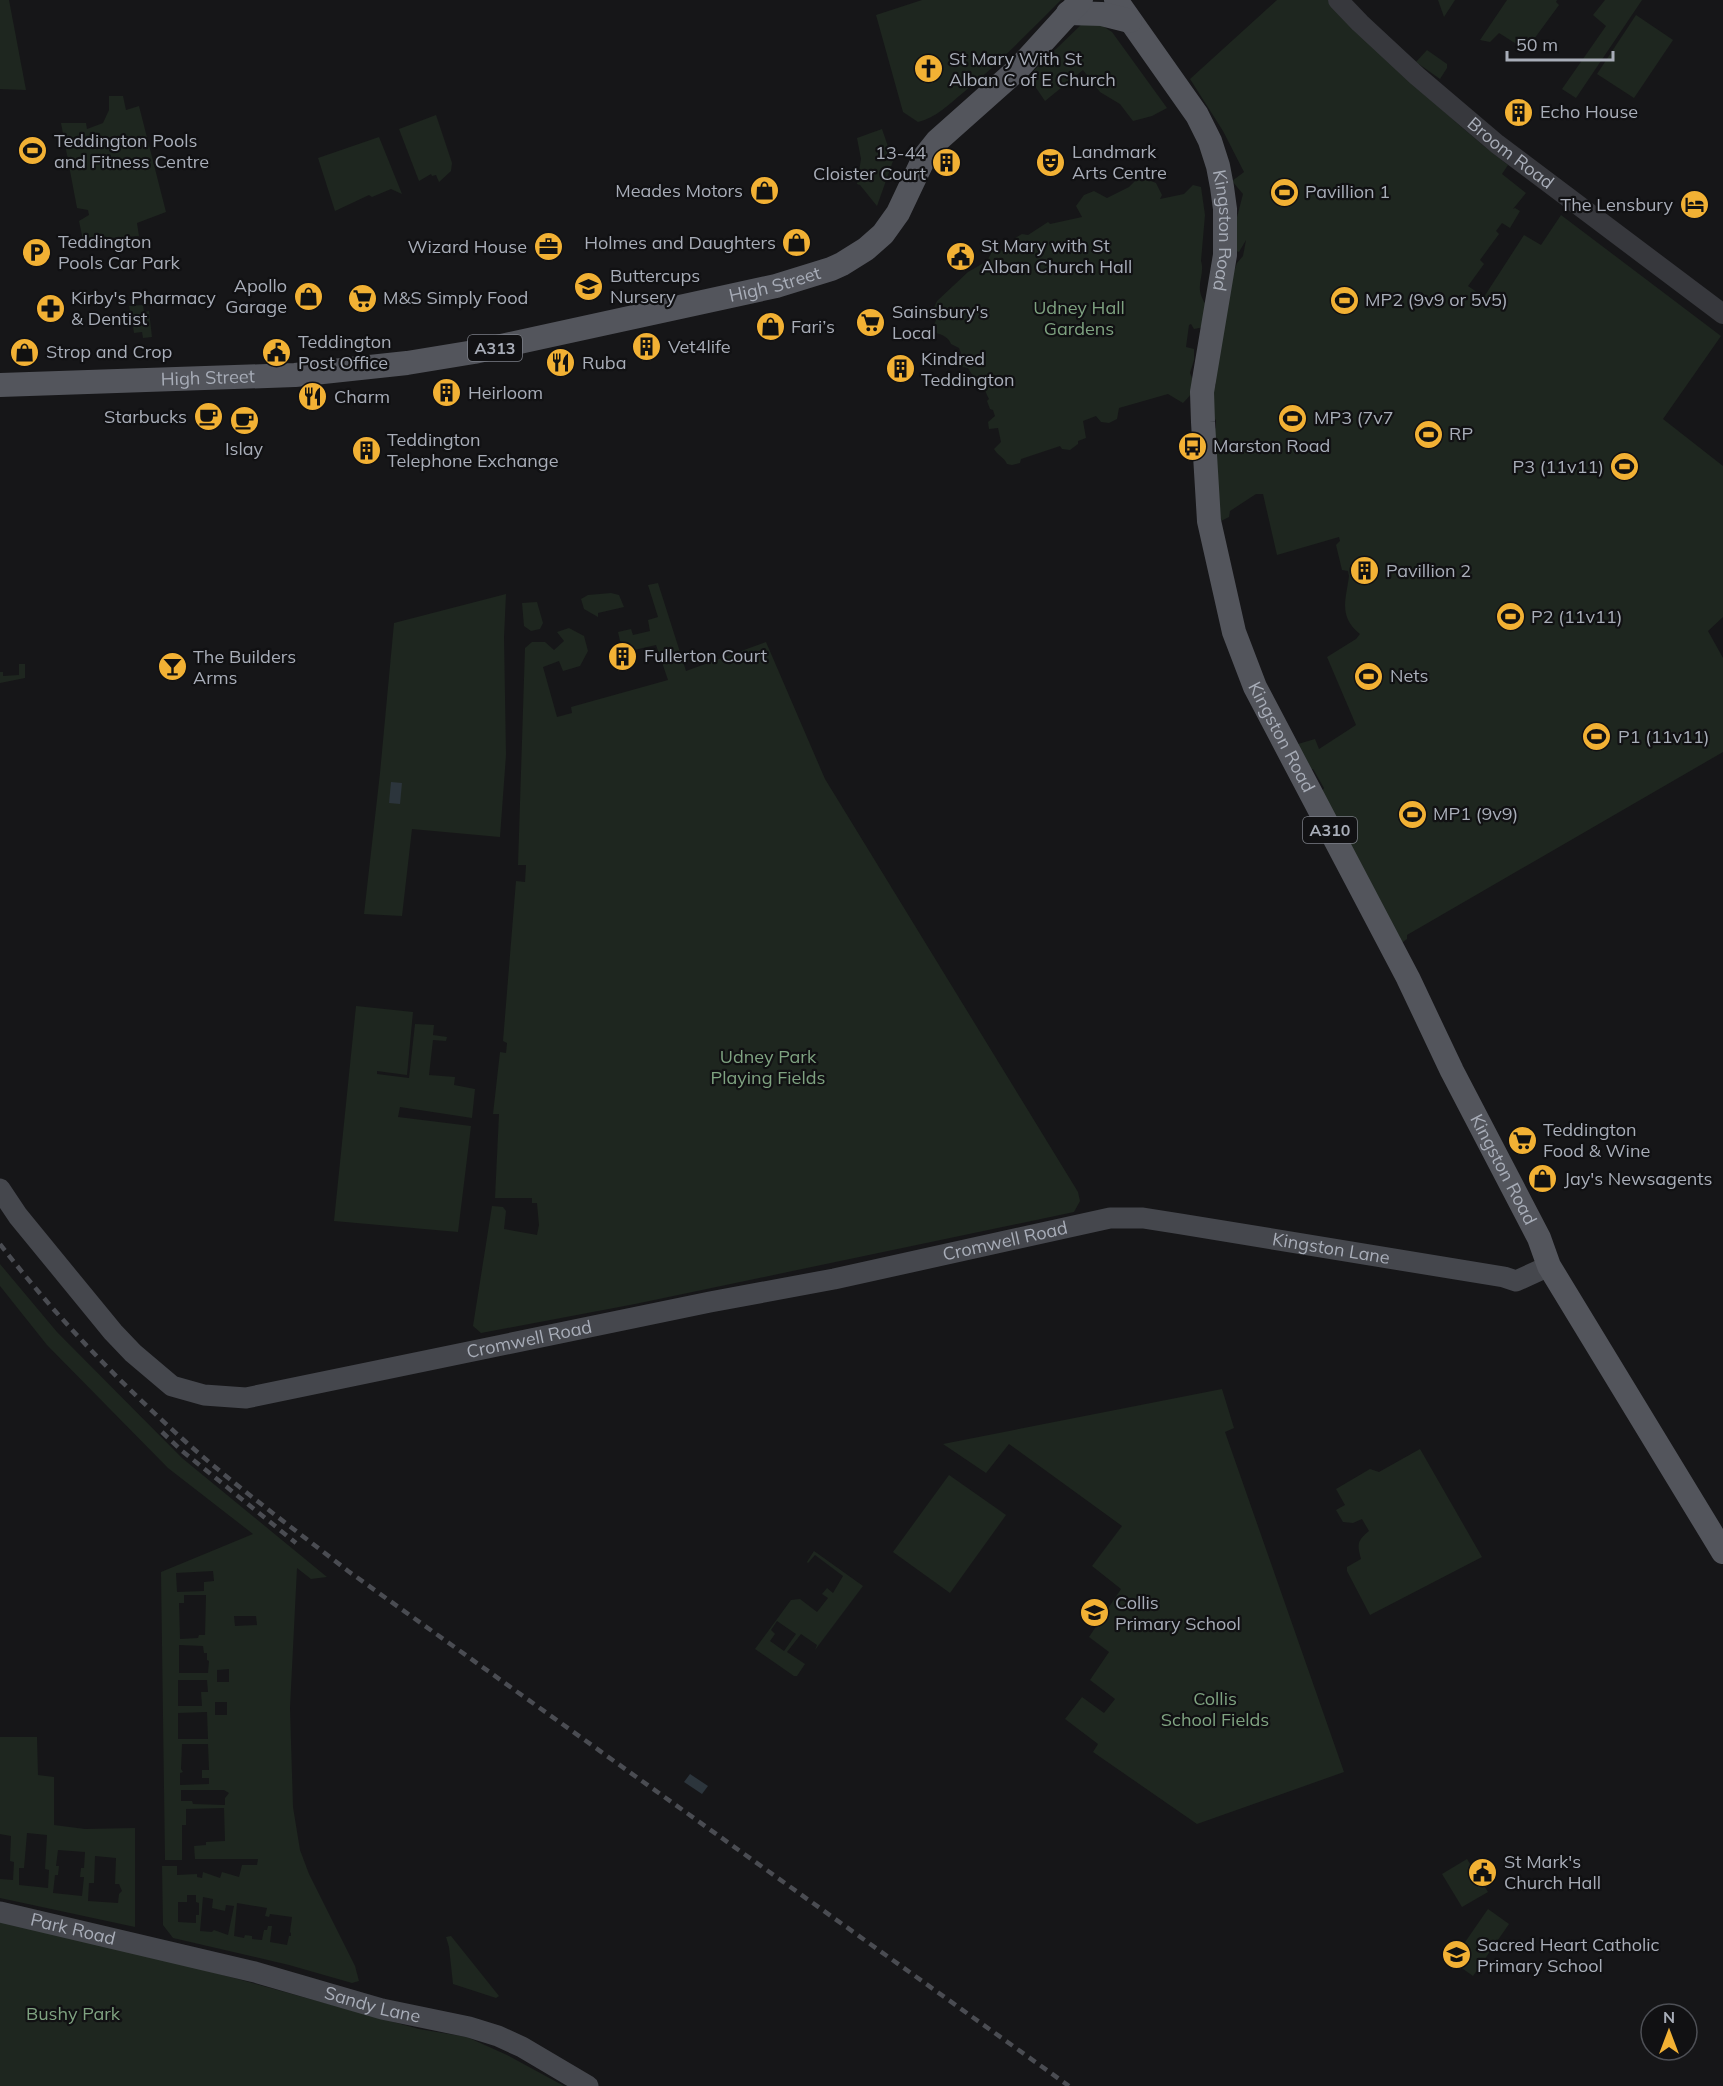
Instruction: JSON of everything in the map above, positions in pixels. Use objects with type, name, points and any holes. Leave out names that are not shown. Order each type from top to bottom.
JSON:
[{"type":"main road","name":"Kingston Road","points":[[1116,0],[1197,115],[1210,141],[1218,166],[1226,209],[1225,255],[1202,392],[1209,521],[1234,632],[1255,687],[1408,978],[1452,1071],[1539,1238],[1549,1266],[1723,1552]]},
{"type":"main road","points":[[1074,6],[1130,21]]},
{"type":"main road","name":"High Street","points":[[0,385],[295,375],[407,363],[474,352],[776,286],[837,267],[866,249],[883,234],[898,213],[925,156],[937,141],[1018,69],[1074,6]]},
{"type":"main road","name":"Cromwell Road","points":[[0,1189],[18,1216],[113,1332],[133,1353],[172,1386],[204,1395],[246,1398],[710,1302],[834,1279],[1110,1218]]},
{"type":"main road","name":"Kingston Lane","points":[[1110,1218],[1143,1218],[1504,1277],[1516,1281],[1549,1266]]},
{"type":"main road","name":"Park Road","points":[[0,1912],[147,1946]]},
{"type":"main road","name":"Sandy Lane","points":[[147,1946],[255,1971],[382,2009],[469,2027],[498,2036],[522,2047],[588,2086]]},
{"type":"street","name":"Broom Road","points":[[1338,0],[1417,76],[1497,144],[1723,314]]},
{"type":"green space","points":[[0,0],[9,0],[26,90],[0,89]]},
{"type":"green space","points":[[922,0],[1061,0],[1013,48],[948,106],[937,114],[918,122],[903,112],[876,15]]},
{"type":"green space","points":[[1277,0],[1330,0],[1439,107],[1508,165],[1502,174],[1526,193],[1513,209],[1520,211],[1510,228],[1502,223],[1496,231],[1499,234],[1480,260],[1484,264],[1468,286],[1484,297],[1524,235],[1541,245],[1561,215],[1721,336],[1663,419],[1723,466],[1723,617],[1708,631],[1723,658],[1723,752],[1407,935],[1407,939],[1399,945],[1349,854],[1348,837],[1341,834],[1339,821],[1319,797],[1324,788],[1313,769],[1305,771],[1298,744],[1315,739],[1319,749],[1356,725],[1327,657],[1356,639],[1360,634],[1346,614],[1345,600],[1349,576],[1348,571],[1342,570],[1336,545],[1340,541],[1339,537],[1277,555],[1263,494],[1256,494],[1230,511],[1229,517],[1219,522],[1210,431],[1216,428],[1216,420],[1210,416],[1213,388],[1216,385],[1213,380],[1229,285],[1237,263],[1243,256],[1246,240],[1239,252],[1229,248],[1243,194],[1232,181],[1244,172],[1223,131],[1190,79]]},
{"type":"green space","points":[[1438,0],[1455,0],[1444,17]]},
{"type":"green space","points":[[1507,0],[1557,0],[1559,5],[1526,50],[1499,33],[1490,42],[1480,40]]},
{"type":"green space","points":[[1605,0],[1642,0],[1576,98],[1562,89],[1606,26],[1593,15]]},
{"type":"green space","points":[[1636,15],[1673,40],[1634,98],[1597,74]]},
{"type":"green space","points":[[1083,23],[1098,23],[1112,32],[1167,108],[1152,116],[1133,121],[1120,104],[1100,92],[1083,70],[1045,101],[1028,76]]},
{"type":"green space","points":[[1427,50],[1447,64],[1440,79],[1416,62]]},
{"type":"green space","points":[[109,96],[123,96],[126,110],[139,106],[166,212],[137,223],[139,236],[83,240],[79,221],[89,215],[88,210],[77,208],[61,123],[86,123],[87,129],[103,123],[109,110]]},
{"type":"green space","points":[[436,115],[452,163],[451,171],[439,182],[436,175],[431,174],[419,181],[399,129]]},
{"type":"green space","points":[[882,129],[893,161],[877,206],[857,184],[861,159],[857,138]]},
{"type":"green space","points":[[379,137],[402,194],[391,189],[372,197],[369,195],[335,211],[318,158]]},
{"type":"green space","name":"Udney Hall Gardens","points":[[1140,176],[1156,183],[1162,195],[1160,199],[1184,194],[1193,185],[1201,187],[1205,215],[1200,293],[1207,306],[1204,327],[1194,329],[1191,324],[1189,325],[1186,347],[1194,349],[1194,360],[1190,373],[1193,382],[1192,393],[1183,403],[1168,394],[1119,408],[1117,419],[1109,423],[1101,422],[1096,416],[1083,421],[1086,438],[1078,441],[1078,444],[1070,450],[1062,449],[1060,446],[1021,459],[1020,463],[1007,464],[994,449],[1001,442],[998,428],[989,429],[988,422],[995,416],[993,410],[990,409],[984,387],[968,368],[962,367],[958,360],[961,353],[959,348],[936,333],[933,327],[936,320],[932,312],[937,301],[968,272],[987,261],[994,248],[1003,251],[1013,244],[1015,238],[1022,234],[1028,235],[1048,222],[1050,224],[1082,217],[1076,206],[1084,195],[1094,191],[1107,198],[1129,187]]},
{"type":"green space","points":[[143,305],[144,312],[149,311],[152,337],[143,338],[142,332],[134,333],[133,326],[139,324],[137,316],[131,317],[129,306]]},
{"type":"green space","name":"Udney Park Playing Fields","points":[[658,583],[686,671],[766,642],[825,779],[1078,1192],[1080,1201],[1074,1212],[635,1304],[481,1333],[473,1326],[492,1206],[503,1207],[506,1211],[504,1229],[537,1235],[539,1225],[537,1203],[532,1203],[532,1198],[495,1198],[499,1114],[493,1114],[500,1052],[506,1053],[507,1043],[503,1041],[516,881],[525,882],[526,865],[518,865],[525,648],[532,642],[545,642],[554,650],[564,641],[557,632],[569,628],[584,636],[588,651],[580,666],[563,671],[559,661],[543,667],[557,717],[572,713],[571,707],[668,680],[656,645],[634,650],[620,641],[618,632],[631,629],[633,635],[650,631],[648,620],[658,617],[648,585]]},
{"type":"green space","points":[[611,593],[619,595],[624,607],[598,613],[598,617],[584,609],[581,599],[588,595]]},
{"type":"green space","points":[[506,594],[504,637],[506,755],[500,837],[412,829],[402,916],[364,914],[394,623]]},
{"type":"green space","points":[[537,602],[543,623],[540,629],[531,631],[524,626],[522,603]]},
{"type":"green space","points":[[19,664],[25,664],[25,678],[0,683],[0,672],[3,672],[3,676],[19,675]]},
{"type":"green space","points":[[356,1006],[413,1012],[407,1075],[377,1071],[377,1074],[409,1078],[415,1024],[434,1025],[433,1035],[447,1037],[446,1041],[433,1040],[429,1075],[455,1077],[454,1085],[475,1089],[472,1118],[400,1107],[398,1117],[471,1126],[458,1232],[334,1221]]},
{"type":"green space","points":[[0,1264],[57,1332],[182,1458],[327,1577],[311,1579],[297,1568],[290,1708],[293,1807],[300,1850],[309,1874],[355,1966],[359,1981],[352,1983],[289,1965],[173,1938],[163,1925],[162,1866],[177,1866],[177,1875],[197,1874],[197,1877],[202,1878],[203,1872],[220,1878],[222,1872],[239,1877],[242,1865],[257,1865],[258,1859],[195,1859],[194,1846],[206,1845],[206,1842],[225,1841],[224,1808],[186,1809],[186,1825],[182,1825],[182,1860],[165,1860],[161,1572],[253,1534],[168,1468],[47,1345],[0,1286]],"holes":[[[213,1571],[214,1581],[204,1582],[204,1591],[177,1592],[176,1573]],[[184,1595],[206,1595],[205,1635],[199,1635],[198,1638],[180,1639],[179,1603],[184,1603]],[[234,1616],[256,1616],[257,1625],[235,1626]],[[179,1645],[203,1646],[209,1661],[208,1673],[179,1673]],[[229,1669],[229,1682],[217,1682],[217,1670]],[[178,1680],[207,1680],[208,1692],[201,1692],[202,1706],[178,1706]],[[215,1702],[227,1702],[227,1715],[215,1715]],[[207,1712],[208,1739],[178,1739],[178,1713]],[[182,1744],[208,1744],[209,1770],[202,1770],[202,1778],[209,1778],[209,1784],[180,1785],[180,1773],[183,1772],[181,1769]],[[181,1790],[224,1790],[229,1793],[225,1798],[225,1805],[193,1804],[192,1801],[181,1801]],[[187,1895],[196,1895],[196,1902],[199,1903],[196,1923],[178,1922],[178,1902],[187,1902]],[[203,1897],[213,1899],[212,1908],[225,1911],[226,1905],[234,1906],[228,1935],[214,1930],[212,1932],[200,1931]],[[237,1903],[267,1908],[265,1916],[269,1917],[270,1914],[292,1917],[291,1936],[289,1936],[287,1945],[270,1942],[272,1926],[264,1930],[262,1940],[252,1939],[252,1936],[245,1935],[244,1938],[234,1936]]]},
{"type":"green space","name":"Collis School Fields","points":[[1222,1389],[1234,1428],[1225,1432],[1344,1772],[1197,1824],[1093,1752],[1098,1744],[1065,1719],[1082,1697],[1104,1713],[1115,1699],[1090,1680],[1109,1652],[1089,1637],[1121,1589],[1092,1566],[1122,1526],[1009,1444],[986,1473],[943,1444]]},
{"type":"green space","points":[[1420,1449],[1482,1557],[1370,1615],[1347,1571],[1347,1567],[1361,1559],[1359,1543],[1369,1531],[1362,1519],[1353,1523],[1343,1522],[1336,1510],[1345,1505],[1336,1489],[1370,1469],[1379,1472]]},
{"type":"green space","points":[[949,1475],[1006,1515],[950,1593],[893,1552]]},
{"type":"green space","points":[[814,1551],[863,1586],[815,1650],[817,1645],[801,1634],[787,1652],[805,1664],[797,1676],[794,1676],[755,1649],[791,1600],[800,1599],[817,1612],[828,1598],[822,1594],[827,1588],[833,1593],[843,1576],[815,1555],[807,1562]],"holes":[[[777,1621],[796,1634],[784,1651],[770,1641],[775,1634],[771,1630]]]},
{"type":"green space","points":[[0,1737],[37,1737],[38,1775],[54,1777],[54,1825],[85,1829],[135,1828],[135,1927],[0,1898],[0,1879],[13,1880],[14,1862],[10,1861],[11,1836],[0,1834]],"holes":[[[27,1833],[47,1835],[45,1869],[49,1870],[48,1888],[19,1885],[19,1868],[24,1868]],[[58,1850],[85,1852],[84,1868],[81,1868],[80,1877],[84,1877],[82,1896],[53,1893],[55,1875],[58,1875],[59,1866],[56,1866]],[[95,1856],[116,1858],[115,1884],[119,1884],[122,1891],[119,1894],[118,1903],[88,1901],[89,1883],[94,1883]]]},
{"type":"green space","points":[[1467,1859],[1488,1892],[1462,1907],[1442,1874]]},
{"type":"green space","points":[[1488,1909],[1509,1924],[1473,1976],[1452,1961]]},
{"type":"green space","name":"Bushy Park","points":[[0,1919],[212,1972],[419,2029],[467,2037],[507,2055],[564,2086],[0,2086]]},
{"type":"green space","points":[[451,1936],[499,1996],[496,1998],[453,1984],[446,1937]]},
{"type":"shaded area","points":[[391,782],[402,783],[400,804],[389,803]]},
{"type":"shaded area","points":[[690,1774],[708,1786],[702,1794],[684,1782]]},
{"type":"railway","points":[[0,1244],[43,1297],[113,1373],[187,1443],[246,1492],[348,1571],[1069,2086]]},
{"type":"railway","points":[[162,1432],[296,1543]]},
{"type":"place","name":"St Mary With St Alban C of E Church","points":[[928,69]]},
{"type":"place","name":"Echo House","points":[[1519,112]]},
{"type":"place","name":"Teddington Pools and Fitness Centre","points":[[33,151]]},
{"type":"place","name":"Landmark Arts Centre","points":[[1051,162]]},
{"type":"place","name":"13-44 Cloister Court","points":[[947,163]]},
{"type":"place","name":"Meades Motors","points":[[764,191]]},
{"type":"place","name":"Pavillion 1","points":[[1284,192]]},
{"type":"place","name":"The Lensbury","points":[[1694,205]]},
{"type":"place","name":"Holmes and Daughters","points":[[797,243]]},
{"type":"place","name":"Wizard House","points":[[548,247]]},
{"type":"place","name":"Teddington Pools Car Park","points":[[37,252]]},
{"type":"place","name":"St Mary with St Alban Church Hall","points":[[960,256]]},
{"type":"place","name":"Buttercups Nursery","points":[[589,286]]},
{"type":"place","name":"Apollo Garage","points":[[308,296]]},
{"type":"place","name":"M&S Simply Food","points":[[362,298]]},
{"type":"place","name":"MP2 (9v9 or 5v5)","points":[[1344,300]]},
{"type":"place","name":"Kirby's Pharmacy & Dentist","points":[[50,308]]},
{"type":"place","name":"Sainsbury's Local","points":[[871,322]]},
{"type":"place","name":"Fari’s","points":[[770,327]]},
{"type":"place","name":"Vet4life","points":[[647,347]]},
{"type":"place","name":"Strop and Crop","points":[[25,352]]},
{"type":"place","name":"Teddington Post Office","points":[[277,352]]},
{"type":"place","name":"Ruba","points":[[561,363]]},
{"type":"place","name":"Kindred Teddington","points":[[900,369]]},
{"type":"place","name":"Heirloom","points":[[447,393]]},
{"type":"place","name":"Charm","points":[[313,397]]},
{"type":"place","name":"Starbucks","points":[[208,417]]},
{"type":"place","name":"MP3 (7v7","points":[[1293,418]]},
{"type":"place","name":"Islay","points":[[244,420]]},
{"type":"place","name":"RP","points":[[1428,434]]},
{"type":"place","name":"Marston Road","points":[[1192,446]]},
{"type":"place","name":"Teddington Telephone Exchange","points":[[366,450]]},
{"type":"place","name":"P3 (11v11)","points":[[1625,467]]},
{"type":"place","name":"Pavillion 2","points":[[1365,571]]},
{"type":"place","name":"P2 (11v11)","points":[[1510,617]]},
{"type":"place","name":"Fullerton Court","points":[[623,656]]},
{"type":"place","name":"The Builders Arms","points":[[172,667]]},
{"type":"place","name":"Nets","points":[[1369,676]]},
{"type":"place","name":"P1 (11v11)","points":[[1597,737]]},
{"type":"place","name":"MP1 (9v9)","points":[[1412,814]]},
{"type":"place","name":"Teddington Food & Wine","points":[[1522,1140]]},
{"type":"place","name":"Jay's Newsagents","points":[[1543,1179]]},
{"type":"place","name":"Collis Primary School","points":[[1094,1613]]},
{"type":"place","name":"St Mark's Church Hall","points":[[1483,1872]]},
{"type":"place","name":"Sacred Heart Catholic Primary School","points":[[1456,1955]]}]
